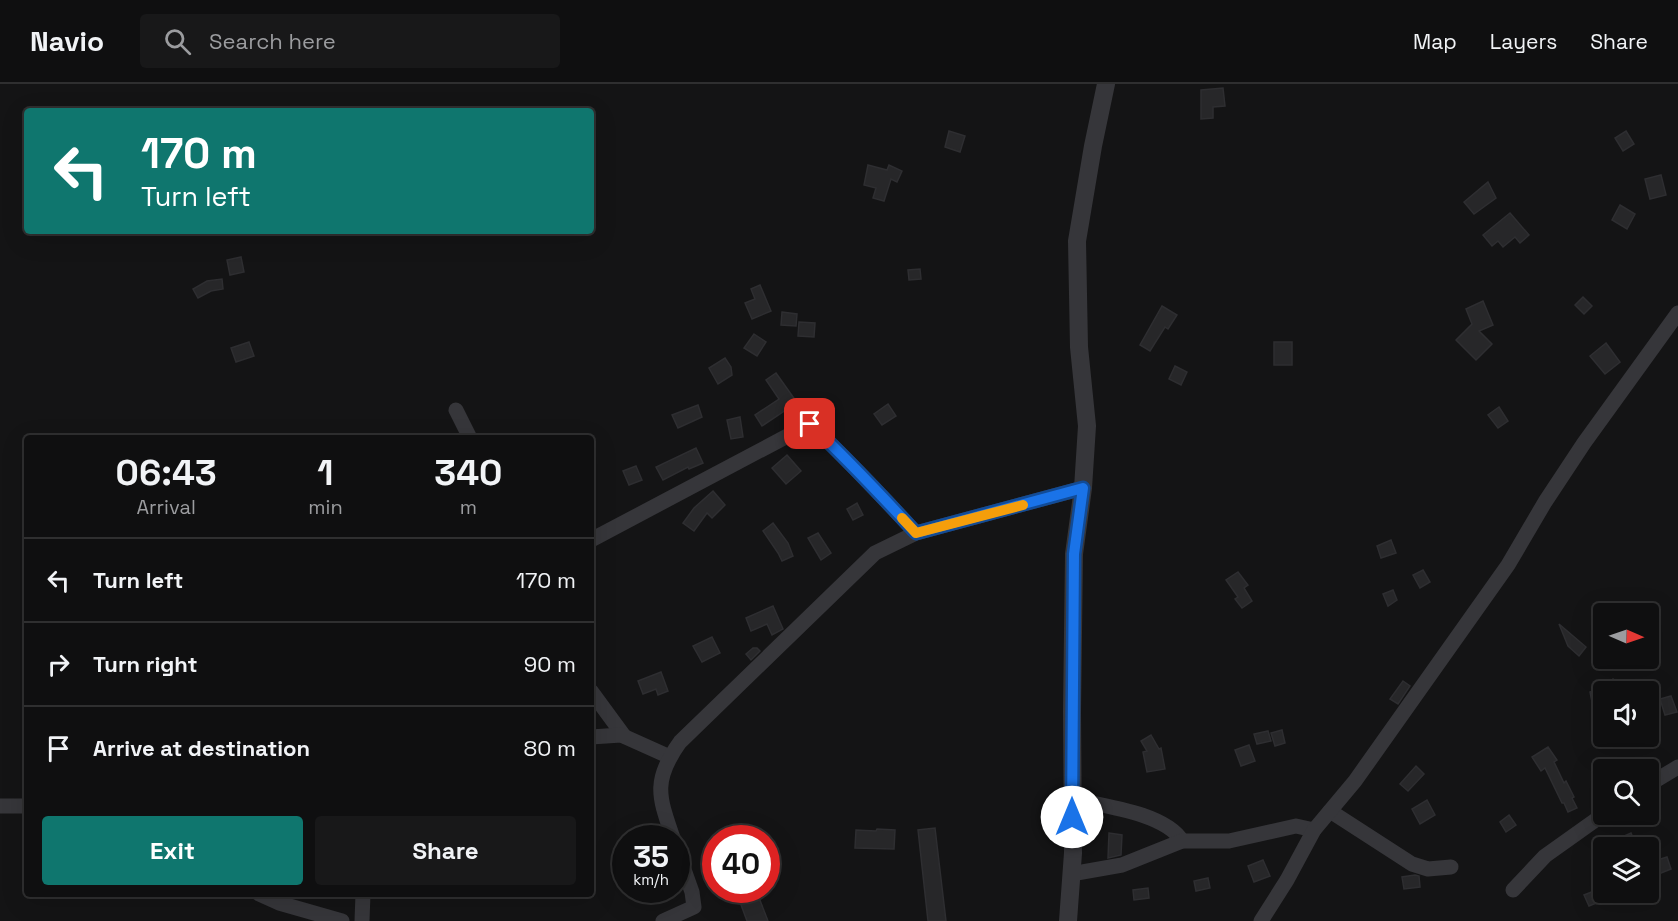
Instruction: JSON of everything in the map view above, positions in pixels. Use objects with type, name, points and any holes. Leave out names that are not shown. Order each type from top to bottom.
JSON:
[{"type":"street","points":[[1068,921],[1071,874],[1074,554],[1083,488],[1087,426],[1079,347],[1077,241],[1106,84]]},
{"type":"street","points":[[1261,921],[1287,880],[1314,830],[1355,781],[1501,575],[1584,443],[1678,313]]},
{"type":"street","points":[[456,410],[468,435]]},
{"type":"street","points":[[594,538],[810,424],[857,470],[864,480],[874,486],[916,533]]},
{"type":"street","points":[[669,825],[660,800],[662,778],[670,757],[680,742],[875,553],[916,533],[1083,488]]},
{"type":"street","points":[[594,695],[624,736]]},
{"type":"street","points":[[594,737],[624,736],[670,757]]},
{"type":"street","points":[[1659,778],[1678,767]]},
{"type":"street","points":[[1072,799],[1144,814],[1178,834],[1182,841]]},
{"type":"street","points":[[0,806],[24,806]]},
{"type":"street","points":[[1330,811],[1412,864],[1428,869],[1450,867]]},
{"type":"street","points":[[1513,890],[1545,856],[1593,821]]},
{"type":"street","points":[[1071,874],[1122,865],[1182,841],[1229,842],[1296,826],[1314,830]]},
{"type":"street","points":[[663,921],[697,914],[690,886]]},
{"type":"street","points":[[266,897],[342,921]]},
{"type":"street","points":[[362,921],[363,897]]},
{"type":"building","points":[[1223,88],[1225,106],[1213,107],[1213,118],[1201,119],[1201,90]]},
{"type":"building","points":[[949,131],[965,136],[960,152],[945,147]]},
{"type":"building","points":[[1626,131],[1634,144],[1623,151],[1615,138]]},
{"type":"building","points":[[868,165],[887,170],[889,165],[902,171],[897,182],[891,179],[884,201],[873,198],[876,188],[864,185]]},
{"type":"building","points":[[1661,175],[1666,195],[1650,199],[1645,179]]},
{"type":"building","points":[[1488,182],[1496,198],[1474,214],[1464,202]]},
{"type":"building","points":[[1620,205],[1635,214],[1627,229],[1612,220]]},
{"type":"building","points":[[1510,213],[1529,235],[1520,243],[1515,237],[1503,247],[1498,241],[1492,246],[1483,235]]},
{"type":"building","points":[[241,257],[244,272],[230,275],[227,260]]},
{"type":"building","points":[[920,269],[921,279],[909,280],[908,270]]},
{"type":"building","points":[[222,279],[223,289],[211,291],[198,298],[193,289],[207,281]]},
{"type":"building","points":[[760,285],[771,311],[752,319],[745,303],[755,299],[751,289]]},
{"type":"building","points":[[1583,297],[1592,306],[1584,314],[1575,305]]},
{"type":"building","points":[[1483,301],[1493,325],[1479,331],[1492,344],[1476,360],[1456,340],[1472,324],[1466,309]]},
{"type":"building","points":[[1162,306],[1177,315],[1168,329],[1165,327],[1150,351],[1140,345]]},
{"type":"building","points":[[782,312],[797,314],[796,326],[781,325]]},
{"type":"building","points":[[799,322],[815,323],[814,337],[798,336]]},
{"type":"building","points":[[754,334],[766,342],[757,356],[744,348]]},
{"type":"building","points":[[249,342],[254,356],[236,362],[231,348]]},
{"type":"building","points":[[1274,342],[1292,342],[1292,365],[1274,365]]},
{"type":"building","points":[[1606,343],[1620,362],[1605,374],[1590,356]]},
{"type":"building","points":[[725,358],[731,367],[732,375],[718,384],[709,368]]},
{"type":"building","points":[[1175,366],[1187,372],[1181,385],[1169,379]]},
{"type":"building","points":[[776,373],[801,408],[791,416],[786,410],[762,426],[755,415],[779,399],[766,380]]},
{"type":"building","points":[[888,404],[896,416],[882,425],[874,414]]},
{"type":"building","points":[[698,405],[702,417],[678,428],[672,415]]},
{"type":"building","points":[[1499,407],[1508,421],[1498,428],[1488,415]]},
{"type":"building","points":[[740,417],[743,437],[731,439],[727,420]]},
{"type":"building","points":[[696,448],[703,463],[689,469],[688,467],[663,480],[656,467]]},
{"type":"building","points":[[787,455],[801,471],[786,484],[772,468]]},
{"type":"building","points":[[636,466],[642,480],[629,485],[623,471]]},
{"type":"building","points":[[713,491],[725,505],[712,518],[707,513],[694,531],[683,523],[694,508]]},
{"type":"building","points":[[857,503],[863,515],[853,520],[847,509]]},
{"type":"building","points":[[773,523],[788,543],[793,556],[782,561],[763,531]]},
{"type":"building","points":[[818,533],[831,553],[821,560],[808,538]]},
{"type":"building","points":[[1391,540],[1396,553],[1381,558],[1377,546]]},
{"type":"building","points":[[1423,570],[1430,582],[1420,588],[1413,575]]},
{"type":"building","points":[[1238,572],[1248,585],[1244,588],[1252,601],[1242,608],[1235,599],[1238,597],[1226,580]]},
{"type":"building","points":[[1393,590],[1397,600],[1388,606],[1383,594]]},
{"type":"building","points":[[773,606],[783,629],[772,635],[767,624],[751,631],[746,618]]},
{"type":"building","points":[[1559,624],[1586,647],[1579,656],[1568,646]]},
{"type":"building","points":[[712,637],[720,653],[702,662],[693,646]]},
{"type":"building","points":[[753,648],[760,651],[751,660],[746,654]]},
{"type":"building","points":[[661,672],[668,691],[658,695],[656,689],[643,694],[638,681]]},
{"type":"building","points":[[1403,681],[1410,686],[1398,704],[1390,699]]},
{"type":"building","points":[[1671,696],[1677,712],[1665,715],[1660,699]]},
{"type":"building","points":[[1282,730],[1285,743],[1275,746],[1271,733]]},
{"type":"building","points":[[1268,731],[1271,741],[1257,744],[1254,734]]},
{"type":"building","points":[[1151,735],[1159,749],[1161,748],[1165,769],[1147,772],[1143,752],[1147,751],[1141,741]]},
{"type":"building","points":[[1249,745],[1255,761],[1241,766],[1235,750]]},
{"type":"building","points":[[1548,747],[1557,760],[1554,762],[1564,783],[1566,781],[1574,797],[1572,798],[1577,808],[1568,812],[1545,768],[1541,771],[1532,757]]},
{"type":"building","points":[[1416,766],[1424,774],[1408,791],[1400,784]]},
{"type":"building","points":[[1427,800],[1435,815],[1420,824],[1412,809]]},
{"type":"building","points":[[1509,815],[1516,825],[1506,832],[1500,822]]},
{"type":"building","points":[[935,828],[946,921],[928,921],[918,830]]},
{"type":"building","points":[[877,829],[895,830],[894,849],[855,848],[856,830],[876,831]]},
{"type":"building","points":[[1109,833],[1122,835],[1121,855],[1108,858]]},
{"type":"building","points":[[1667,857],[1671,869],[1659,874],[1659,860]]},
{"type":"building","points":[[1263,860],[1270,876],[1254,882],[1248,866]]},
{"type":"building","points":[[1419,876],[1420,887],[1404,889],[1402,877]]},
{"type":"building","points":[[1208,878],[1210,888],[1196,891],[1194,881]]},
{"type":"building","points":[[1148,888],[1149,898],[1134,900],[1133,890]]},
{"type":"building","points":[[1593,891],[1593,903],[1596,903],[1589,906],[1584,895]]},
{"type":"building","points":[[740,903],[761,903],[768,921],[747,921]]},
{"type":"slow traffic","points":[[902,518],[916,533],[1023,505]]},
{"type":"route","points":[[810,424],[857,470],[864,480],[874,486],[916,533],[1083,488],[1074,554],[1072,817]]}]
